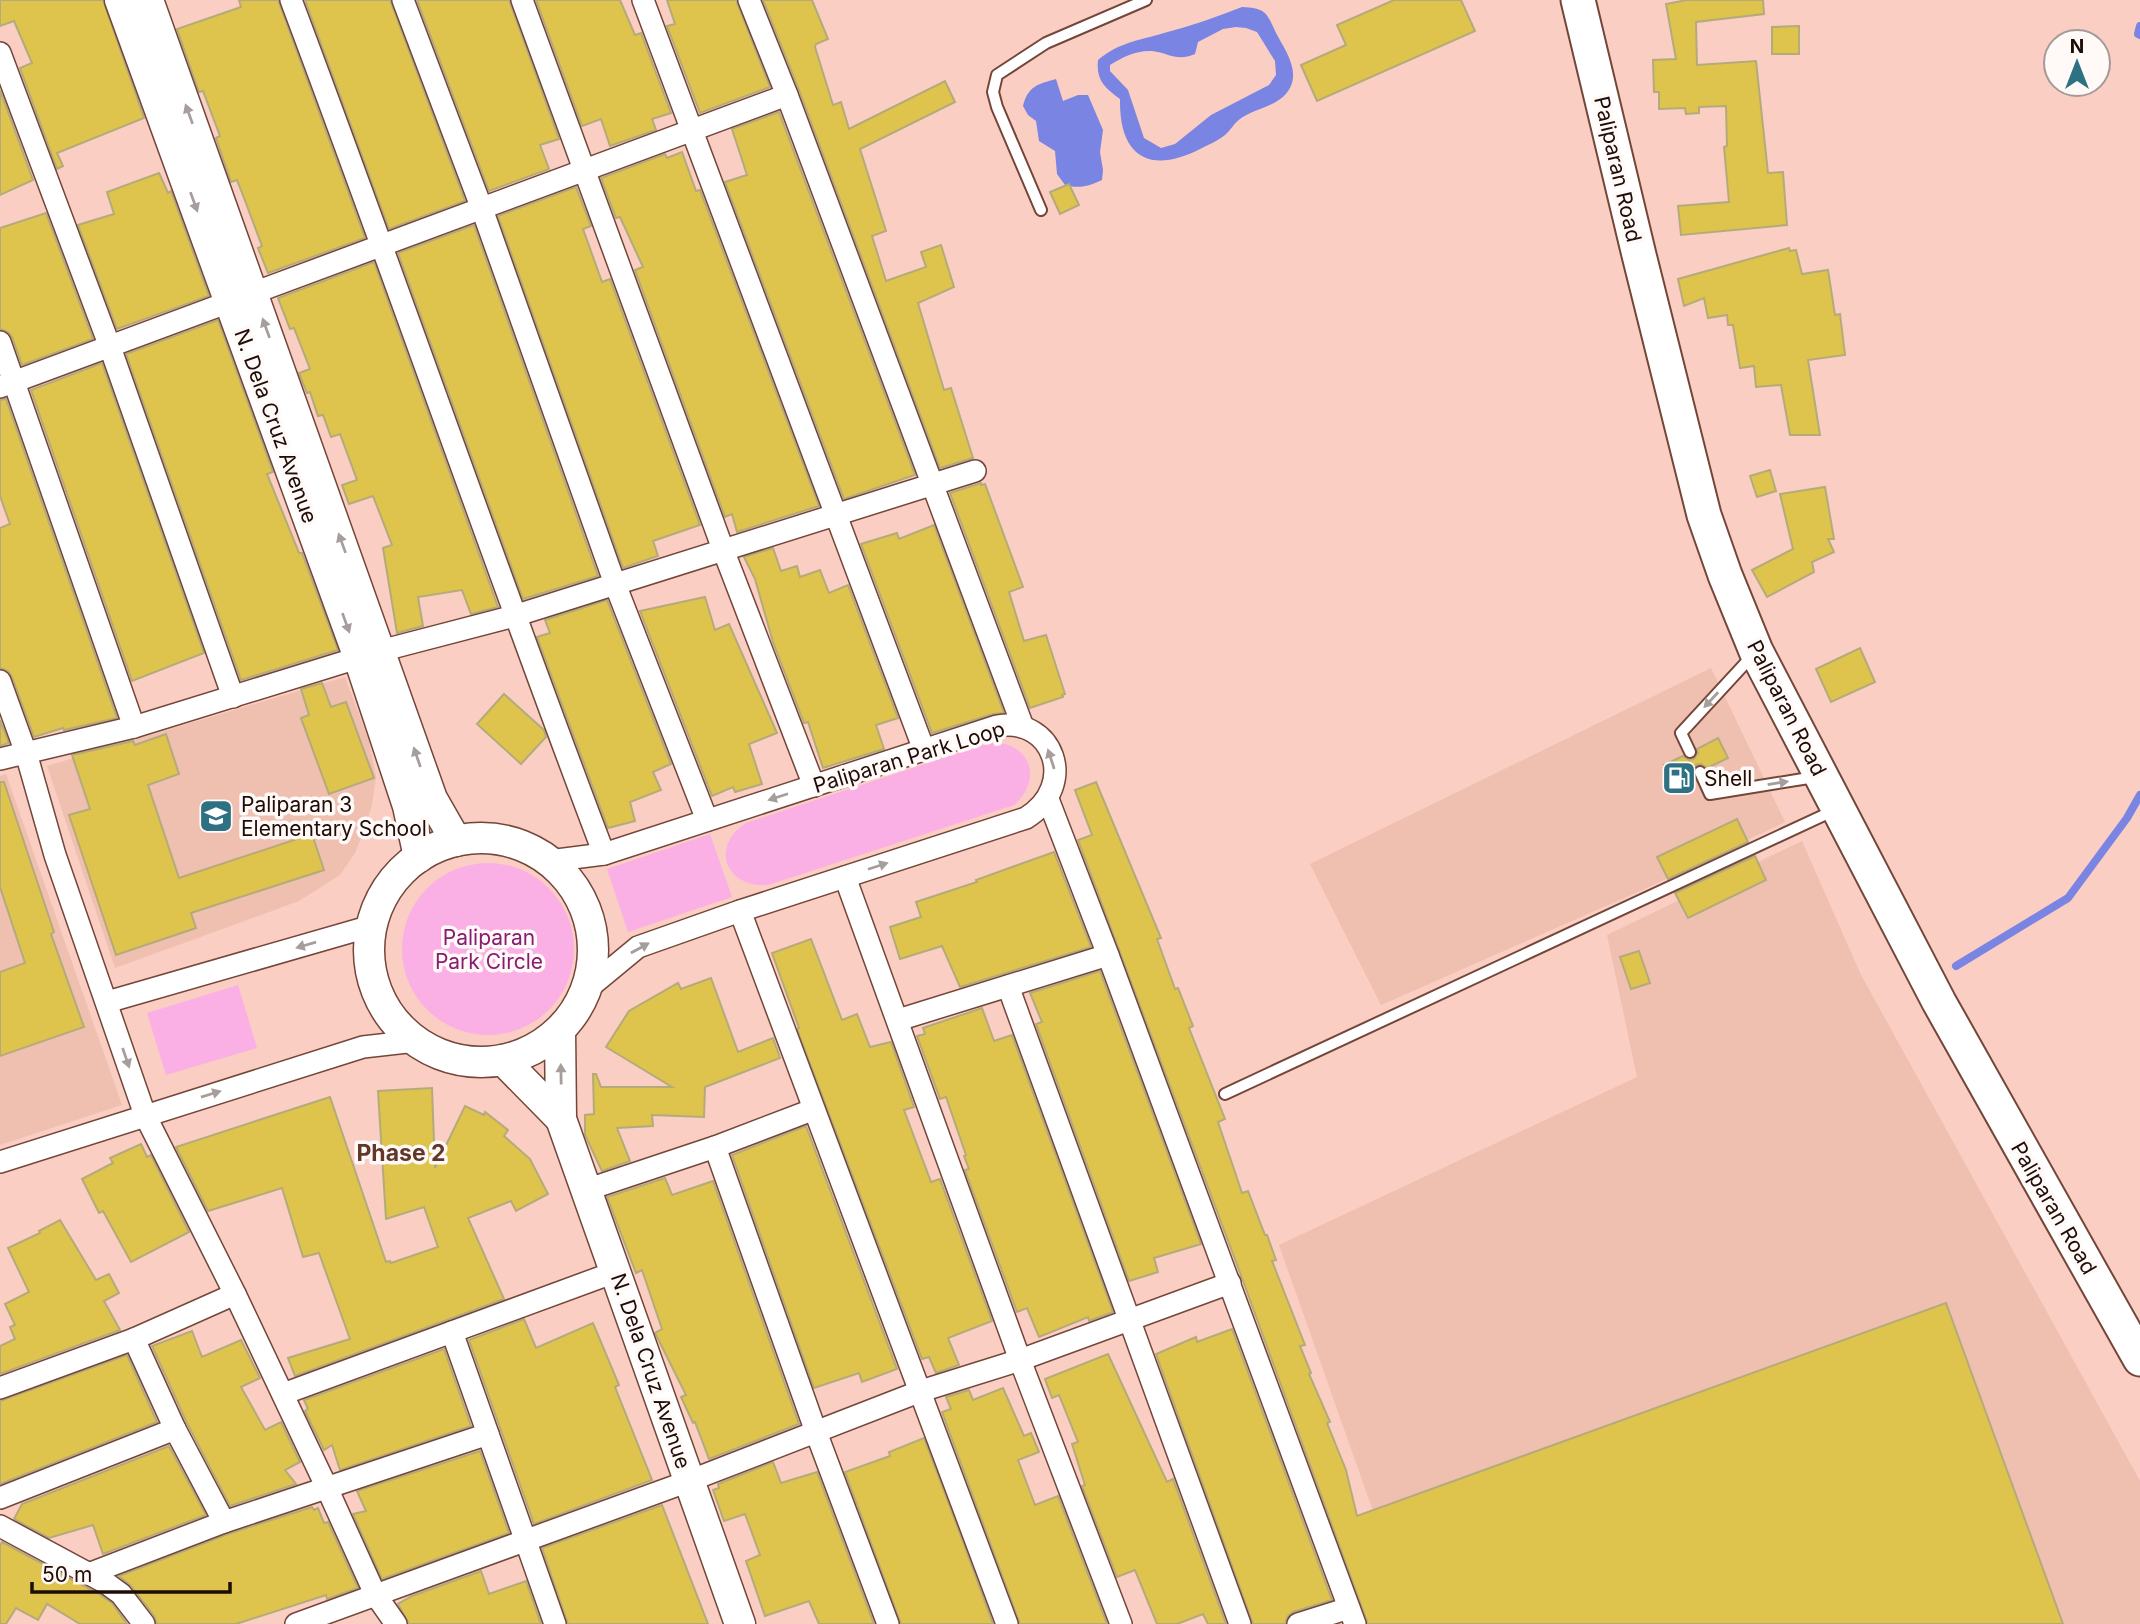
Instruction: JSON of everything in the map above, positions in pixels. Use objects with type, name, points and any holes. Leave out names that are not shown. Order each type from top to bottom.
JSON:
[{"type":"main road","name":"Paliparan Road","points":[[1578,0],[1704,515],[1756,651],[1939,1002],[2140,1359]]},
{"type":"street","name":"N. Dela Cruz Avenue","points":[[120,0],[242,298]]},
{"type":"street","name":"N. Dela Cruz Avenue","points":[[148,0],[242,298],[370,655],[432,799],[456,841]]},
{"type":"street","points":[[291,0],[383,246],[514,616],[604,854]]},
{"type":"street","points":[[403,0],[482,209],[615,584],[707,820]]},
{"type":"street","points":[[522,0],[724,552],[814,786]]},
{"type":"street","points":[[643,0],[924,750]]},
{"type":"street","points":[[749,0],[1023,727]]},
{"type":"street","points":[[0,53],[110,347],[233,697]]},
{"type":"street","points":[[7,384],[787,95]]},
{"type":"street","points":[[0,342],[7,384],[134,727]]},
{"type":"street","points":[[0,759],[134,727],[370,655],[514,616],[975,471]]},
{"type":"street","name":"N. Dela Cruz Avenue","points":[[370,655],[419,857]]},
{"type":"street","points":[[0,681],[26,753],[55,855],[145,1115],[235,1294],[375,1594],[396,1624]]},
{"type":"street","name":"Paliparan Park Loop","points":[[549,861],[604,854],[997,726],[1023,727],[1046,744],[1053,757],[1055,772],[1054,787],[1048,799]]},
{"type":"street","points":[[586,990],[638,947],[1026,818],[1048,799],[1352,1616],[1298,1624]]},
{"type":"street","points":[[480,838],[505,841],[528,848],[549,861],[567,878],[581,897],[590,919],[594,943],[593,967],[575,1012],[560,1030],[534,1049],[503,1060],[473,1062],[443,1055],[416,1041],[397,1024],[382,1002],[372,978],[369,952],[372,926],[381,899],[398,875],[419,857],[456,841],[480,838]]},
{"type":"street","points":[[845,877],[1020,1360],[1121,1624]]},
{"type":"street","points":[[740,911],[812,1110],[921,1391],[1007,1624]]},
{"type":"street","points":[[107,1002],[372,926]]},
{"type":"street","points":[[898,1020],[1108,955]]},
{"type":"street","points":[[1008,986],[1240,1624]]},
{"type":"street","name":"N. Dela Cruz Avenue","points":[[560,1030],[561,1119],[740,1624]]},
{"type":"street","points":[[0,1162],[363,1047],[416,1041]]},
{"type":"street","name":"N. Dela Cruz Avenue","points":[[503,1060],[561,1119]]},
{"type":"street","points":[[586,1189],[715,1147],[812,1110]]},
{"type":"street","points":[[715,1147],[816,1432],[888,1624]]},
{"type":"street","points":[[283,1394],[615,1272]]},
{"type":"street","points":[[296,1624],[689,1481],[921,1391],[1020,1360],[1230,1283]]},
{"type":"street","points":[[0,1388],[134,1339],[235,1294]]},
{"type":"street","points":[[452,1332],[555,1624]]},
{"type":"street","points":[[134,1339],[175,1429],[224,1522]]},
{"type":"street","points":[[0,1498],[175,1429]]},
{"type":"street","points":[[91,1573],[224,1522],[488,1434]]},
{"type":"street","points":[[0,1526],[91,1573],[121,1594],[144,1624]]},
{"type":"lane","points":[[1041,210],[996,107],[993,92],[997,75],[1046,43],[1146,0]]},
{"type":"lane","points":[[1690,752],[1681,733],[1756,651]]},
{"type":"lane","points":[[1700,772],[1710,794],[1821,776]]},
{"type":"lane","points":[[1225,1094],[1839,808]]},
{"type":"shaded area","points":[[1711,668],[1785,822],[1647,888],[1381,1005],[1310,864]]},
{"type":"shaded area","name":"Paliparan 3 Elementary School","points":[[345,677],[369,741],[376,777],[365,828],[355,853],[340,875],[299,901],[115,968],[47,766]]},
{"type":"shaded area","points":[[6,774],[122,1105],[0,1145],[0,776]]},
{"type":"shaded area","points":[[1802,841],[1860,973],[2140,1481],[2140,1624],[1413,1624],[1279,1245],[1637,1077],[1607,935]]},
{"type":"green space","points":[[992,742],[1016,749],[1028,764],[1028,785],[1014,805],[768,885],[741,880],[727,864],[728,843],[735,832],[746,823]]},
{"type":"green space","points":[[710,834],[732,897],[628,932],[607,869]]},
{"type":"green space","name":"Paliparan Park Circle","points":[[488,863],[521,870],[549,888],[567,916],[574,949],[567,982],[549,1010],[521,1028],[488,1035],[455,1028],[427,1010],[409,982],[402,949],[409,916],[427,888],[455,870]]},
{"type":"green space","points":[[238,985],[257,1048],[166,1075],[147,1013]]},
{"type":"water","points":[[1242,7],[1261,10],[1268,16],[1293,70],[1288,91],[1277,102],[1240,119],[1220,139],[1202,148],[1168,160],[1153,160],[1142,156],[1132,148],[1125,135],[1120,99],[1102,82],[1098,73],[1098,60],[1129,43]],"holes":[[[1246,28],[1257,32],[1275,61],[1276,75],[1269,85],[1211,115],[1175,144],[1161,148],[1144,138],[1128,90],[1110,71],[1110,65],[1146,51],[1178,57],[1189,56],[1195,54],[1198,42],[1223,29]]]},
{"type":"water","points":[[1056,79],[1063,101],[1078,95],[1088,95],[1103,130],[1100,152],[1102,180],[1093,184],[1080,187],[1065,185],[1057,174],[1055,151],[1039,141],[1036,121],[1028,115],[1023,106],[1031,90]]},
{"type":"building","points":[[0,0],[103,0],[144,118],[57,153],[63,166],[57,169],[20,68],[32,63],[14,21],[0,26]]},
{"type":"building","points":[[239,0],[278,0],[365,238],[268,273],[258,248],[262,246],[237,180],[231,182],[216,138],[220,136],[203,91],[199,92],[177,29],[241,7]]},
{"type":"building","points":[[305,0],[390,0],[465,201],[389,229]]},
{"type":"building","points":[[417,0],[509,0],[559,139],[540,145],[549,169],[489,191]]},
{"type":"building","points":[[536,0],[620,0],[635,35],[641,33],[671,113],[652,119],[656,130],[610,146],[601,119],[582,126]]},
{"type":"building","points":[[667,0],[736,0],[770,87],[700,113],[667,26],[675,24]]},
{"type":"building","points":[[763,0],[812,0],[828,39],[815,47],[833,105],[841,102],[849,129],[945,81],[955,102],[860,149],[886,231],[872,236],[886,281],[926,267],[921,252],[941,245],[954,287],[918,303],[944,390],[951,388],[973,458],[940,468]]},
{"type":"building","points":[[1394,0],[1461,0],[1475,31],[1317,101],[1301,65],[1346,45],[1337,25]]},
{"type":"building","points":[[1687,0],[1763,0],[1764,14],[1696,22],[1697,65],[1756,61],[1768,173],[1783,172],[1787,225],[1681,235],[1678,206],[1729,202],[1724,147],[1727,146],[1726,106],[1699,107],[1699,113],[1686,114],[1685,108],[1659,109],[1659,92],[1654,92],[1653,60],[1676,59],[1666,4]]},
{"type":"building","points":[[1799,26],[1799,54],[1772,54],[1772,27]]},
{"type":"building","points":[[0,90],[33,180],[0,195]]},
{"type":"building","points":[[779,112],[915,475],[844,499],[725,182],[747,175],[732,129]]},
{"type":"building","points":[[682,152],[696,191],[700,190],[819,506],[737,532],[732,514],[725,517],[635,270],[643,267],[620,217],[616,218],[601,178],[665,154],[667,158]]},
{"type":"building","points":[[159,173],[168,193],[171,191],[209,296],[117,329],[78,225],[114,214],[107,192]]},
{"type":"building","points":[[1069,184],[1079,205],[1060,214],[1050,192]]},
{"type":"building","points":[[576,187],[591,226],[583,229],[602,282],[610,279],[700,525],[653,541],[658,556],[623,568],[498,216]]},
{"type":"building","points":[[46,213],[93,339],[22,365],[12,337],[0,329],[0,228]]},
{"type":"building","points":[[474,225],[598,576],[523,599],[398,253]]},
{"type":"building","points":[[1789,248],[1790,251],[1796,250],[1802,274],[1828,270],[1835,315],[1840,314],[1845,355],[1808,360],[1820,435],[1790,435],[1781,385],[1756,387],[1754,366],[1740,368],[1733,325],[1728,325],[1727,315],[1708,318],[1704,298],[1684,306],[1678,279]]},
{"type":"building","points":[[374,262],[498,607],[471,614],[462,590],[418,597],[423,626],[397,633],[383,548],[392,545],[373,496],[349,504],[342,485],[357,480],[340,434],[331,437],[323,415],[318,416],[310,392],[307,393],[299,373],[310,369],[294,328],[290,329],[278,298]]},
{"type":"building","points":[[218,320],[273,472],[267,474],[299,553],[302,553],[338,650],[241,680],[126,354]]},
{"type":"building","points":[[102,363],[204,653],[132,681],[31,390]]},
{"type":"building","points":[[6,399],[117,718],[64,730],[63,728],[34,737],[12,677],[8,671],[0,668],[0,528],[10,524],[0,496],[0,400]]},
{"type":"building","points":[[1770,470],[1776,491],[1757,497],[1750,476]]},
{"type":"building","points":[[985,484],[1023,587],[1009,592],[1024,641],[1046,635],[1065,694],[1030,708],[950,493]]},
{"type":"building","points":[[1825,487],[1834,539],[1828,539],[1834,552],[1812,562],[1814,572],[1767,597],[1752,570],[1793,549],[1780,494]]},
{"type":"building","points":[[934,525],[1004,713],[932,733],[861,544],[897,533],[899,539]]},
{"type":"building","points":[[773,548],[781,571],[797,566],[800,577],[820,570],[829,593],[848,585],[898,718],[876,725],[884,749],[823,768],[808,722],[804,723],[773,642],[755,579],[744,557]]},
{"type":"building","points":[[705,597],[715,630],[729,624],[777,733],[749,744],[762,784],[735,792],[733,787],[712,796],[640,611]]},
{"type":"building","points":[[607,600],[671,764],[653,772],[661,790],[630,802],[635,821],[608,828],[537,637],[550,633],[545,620]]},
{"type":"building","points":[[1860,648],[1875,682],[1831,702],[1816,669]]},
{"type":"building","points":[[322,683],[331,707],[346,702],[374,778],[329,794],[301,718],[309,715],[301,689]]},
{"type":"building","points":[[504,694],[544,730],[546,737],[521,764],[477,724]]},
{"type":"building","points":[[0,720],[9,743],[0,746]]},
{"type":"building","points":[[166,734],[179,774],[148,785],[179,878],[312,834],[324,870],[191,913],[196,928],[116,955],[69,815],[90,809],[72,755],[133,741],[135,745]]},
{"type":"building","points":[[1718,738],[1728,758],[1707,768],[1701,764],[1696,765],[1692,771],[1693,775],[1675,785],[1664,765],[1683,756],[1689,760],[1694,759],[1698,753],[1697,749]]},
{"type":"building","points":[[0,782],[4,782],[54,932],[51,934],[84,1027],[0,1056],[0,972],[25,963],[0,887]]},
{"type":"building","points":[[1096,782],[1161,938],[1157,939],[1175,989],[1178,988],[1193,1026],[1189,1028],[1225,1119],[1218,1122],[1242,1193],[1248,1191],[1276,1260],[1272,1261],[1305,1345],[1300,1346],[1330,1422],[1327,1423],[1346,1470],[1357,1516],[1946,1303],[2063,1624],[1368,1624],[1078,840],[1092,835],[1075,790]]},
{"type":"building","points":[[1737,819],[1748,842],[1668,879],[1657,857]]},
{"type":"building","points":[[1054,852],[1091,947],[960,987],[942,946],[900,959],[890,927],[921,917],[916,902]]},
{"type":"building","points":[[1755,856],[1766,880],[1688,918],[1675,893]]},
{"type":"building","points":[[811,939],[842,1020],[857,1014],[870,1047],[891,1042],[914,1107],[904,1110],[931,1182],[940,1179],[992,1321],[948,1338],[959,1365],[936,1373],[929,1357],[922,1359],[797,1029],[799,1028],[772,953]]},
{"type":"building","points":[[1639,951],[1650,983],[1631,989],[1620,957]]},
{"type":"building","points":[[1100,971],[1201,1244],[1154,1258],[1158,1272],[1129,1281],[1036,1024],[1042,1022],[1030,993]]},
{"type":"building","points":[[711,978],[738,1052],[773,1038],[780,1058],[705,1087],[704,1117],[652,1115],[653,1126],[617,1128],[630,1161],[602,1171],[585,1135],[585,1115],[594,1114],[593,1074],[596,1074],[601,1087],[672,1087],[606,1047],[629,1011],[678,983],[681,989]]},
{"type":"building","points":[[982,1008],[994,1041],[1012,1035],[1113,1312],[1089,1321],[1088,1317],[1039,1337],[1027,1308],[1017,1312],[965,1170],[969,1169],[964,1156],[966,1155],[946,1097],[940,1099],[917,1036],[925,1034],[923,1028]]},
{"type":"building","points":[[432,1088],[435,1168],[465,1106],[484,1115],[485,1112],[508,1130],[504,1136],[530,1159],[548,1194],[516,1211],[511,1201],[468,1218],[504,1299],[295,1376],[288,1358],[350,1339],[319,1253],[303,1257],[282,1188],[208,1211],[176,1147],[330,1097],[386,1262],[391,1263],[438,1247],[424,1207],[386,1219],[378,1091]]},
{"type":"building","points":[[806,1126],[897,1369],[862,1382],[859,1373],[814,1388],[732,1155]]},
{"type":"building","points":[[141,1144],[147,1157],[151,1155],[189,1232],[131,1262],[103,1211],[99,1213],[82,1179],[113,1163],[110,1158]]},
{"type":"building","points":[[665,1178],[672,1195],[713,1181],[799,1424],[709,1459],[695,1422],[693,1423],[681,1397],[686,1395],[655,1333],[662,1329],[642,1270],[636,1273],[607,1197]]},
{"type":"building","points":[[60,1220],[96,1280],[109,1274],[119,1293],[104,1301],[120,1330],[0,1374],[0,1346],[15,1339],[10,1327],[15,1325],[5,1304],[29,1292],[8,1248]]},
{"type":"building","points":[[524,1319],[536,1348],[593,1323],[619,1385],[615,1387],[652,1480],[534,1524],[469,1340]]},
{"type":"building","points":[[1232,1329],[1332,1600],[1293,1612],[1285,1624],[1253,1624],[1156,1354],[1196,1337],[1197,1342]]},
{"type":"building","points":[[192,1331],[202,1357],[241,1340],[260,1378],[241,1387],[265,1430],[281,1422],[300,1462],[285,1470],[296,1484],[230,1506],[187,1423],[152,1346]]},
{"type":"building","points":[[444,1349],[471,1426],[340,1470],[332,1445],[324,1450],[305,1411],[308,1409],[304,1400]]},
{"type":"building","points":[[1108,1354],[1167,1482],[1173,1479],[1226,1624],[1208,1624],[1203,1614],[1177,1624],[1157,1624],[1135,1570],[1117,1577],[1082,1486],[1085,1485],[1072,1444],[1078,1442],[1059,1395],[1052,1398],[1045,1379]]},
{"type":"building","points":[[127,1355],[157,1422],[0,1484],[0,1401]]},
{"type":"building","points":[[1003,1388],[1024,1436],[1031,1433],[1039,1452],[1018,1460],[1035,1505],[1058,1496],[1107,1624],[1020,1624],[942,1412],[951,1409],[946,1397],[969,1390],[973,1400]]},
{"type":"building","points":[[924,1438],[993,1624],[901,1624],[845,1472],[890,1456],[889,1452]]},
{"type":"building","points":[[169,1446],[206,1515],[103,1554],[93,1525],[49,1538],[14,1519],[22,1504]]},
{"type":"building","points":[[480,1451],[509,1533],[382,1579],[353,1514],[366,1511],[357,1491]]},
{"type":"building","points":[[773,1462],[781,1483],[817,1472],[874,1624],[819,1624],[809,1601],[765,1616],[746,1561],[760,1555],[745,1514],[724,1521],[713,1490],[719,1488],[718,1484]]},
{"type":"building","points":[[662,1505],[708,1624],[568,1624],[542,1548]]},
{"type":"building","points":[[312,1507],[314,1510],[318,1508],[324,1523],[328,1522],[358,1588],[327,1599],[326,1595],[236,1624],[157,1624],[131,1586],[119,1576],[228,1534]]},
{"type":"building","points":[[2,1542],[99,1594],[112,1603],[127,1624],[80,1624],[47,1604],[38,1620],[16,1608],[6,1624],[0,1624]]},
{"type":"building","points":[[481,1571],[489,1594],[526,1581],[541,1624],[409,1624],[398,1604],[412,1596]]},
{"type":"waterway","points":[[2140,26],[2140,35]]},
{"type":"waterway","points":[[1956,966],[2068,898],[2127,818],[2140,795]]},
{"type":"place","name":"Shell","points":[[1679,778]]},
{"type":"place","name":"Paliparan 3 Elementary School","points":[[216,816]]},
{"type":"district","name":"Phase 2","points":[[401,1153]]}]
